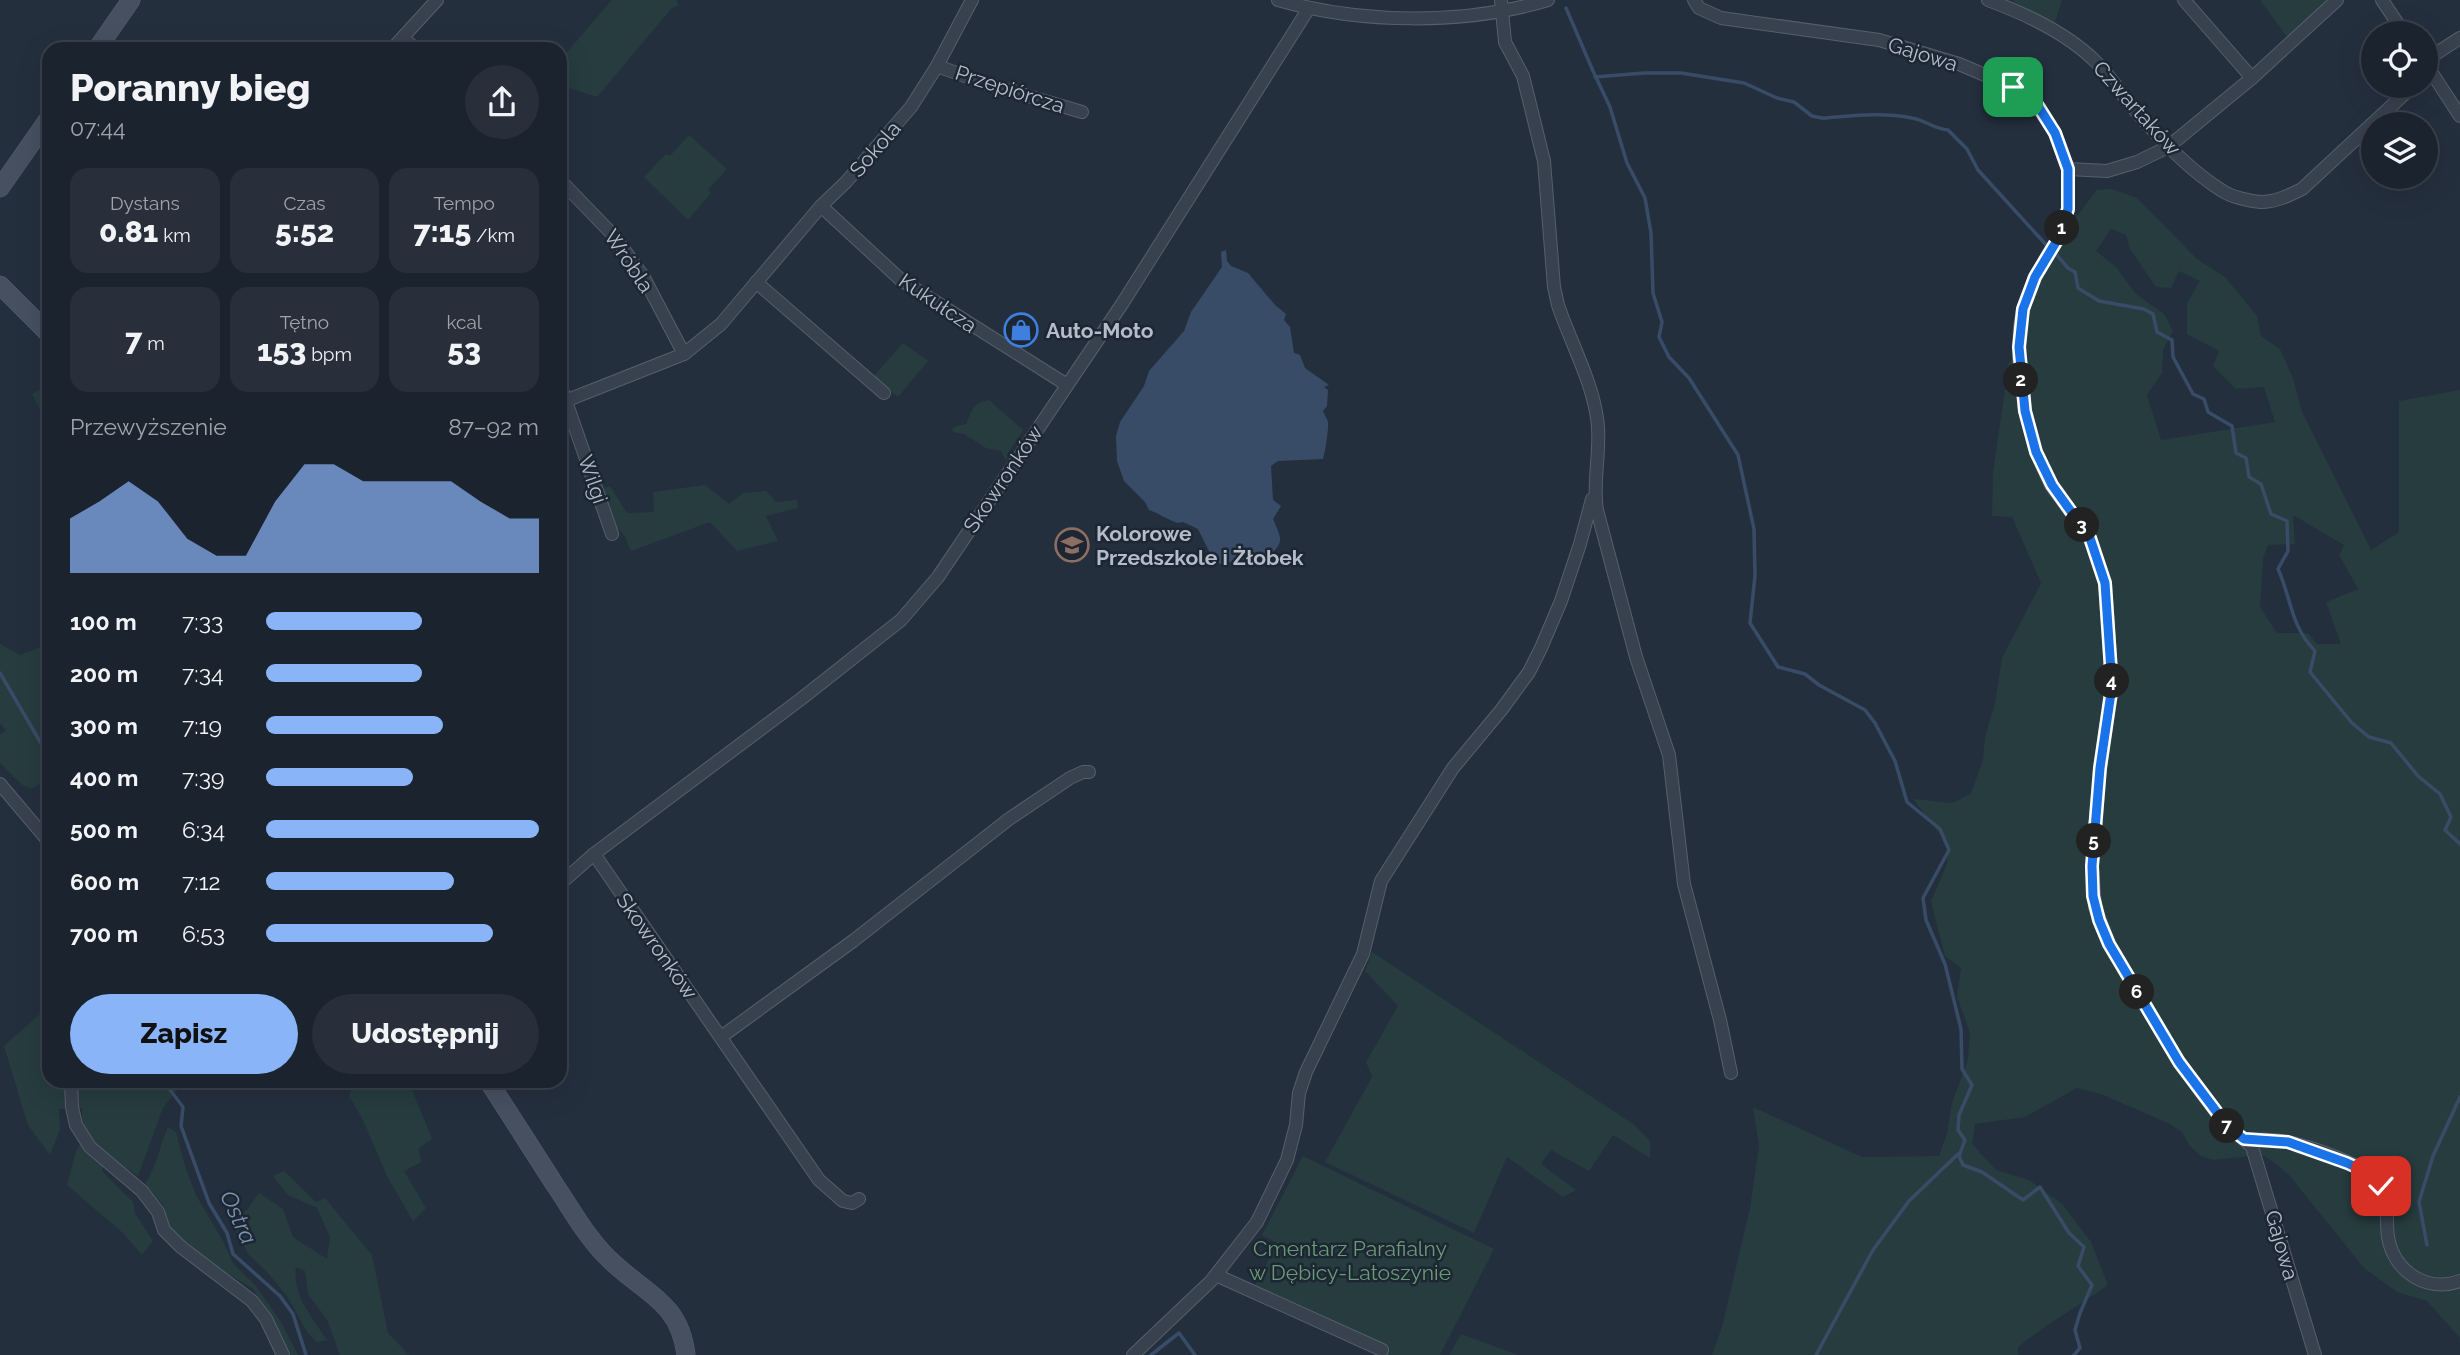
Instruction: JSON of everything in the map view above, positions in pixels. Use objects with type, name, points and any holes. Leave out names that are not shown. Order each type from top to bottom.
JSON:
[{"type":"street","points":[[102,42],[131,0]]},
{"type":"street","points":[[399,42],[437,0]]},
{"type":"street","name":"Sokola","points":[[567,400],[684,354],[721,324],[821,206],[846,182],[911,107],[937,66],[972,0]]},
{"type":"street","points":[[1278,0],[1354,15],[1406,18],[1548,0]]},
{"type":"street","name":"Gajowa","points":[[1693,0],[1699,8],[1721,18],[1879,40],[1959,64],[2013,87],[2038,106],[2055,133],[2068,169],[2068,209],[2052,248],[2035,277],[2023,309],[2019,357],[2025,411],[2036,452],[2052,485],[2090,538],[2105,583],[2112,686],[2100,768],[2092,866],[2095,907],[2109,944],[2179,1062],[2219,1116],[2252,1147],[2315,1355]]},
{"type":"street","points":[[2184,0],[2252,78]]},
{"type":"street","points":[[2068,169],[2107,171],[2137,162],[2168,147],[2252,78],[2337,0]]},
{"type":"street","points":[[2382,0],[2396,21]]},
{"type":"street","name":"Czwartaków","points":[[1997,2],[2086,53],[2168,147],[2222,191],[2263,202],[2284,198],[2302,190],[2400,98]]},
{"type":"street","points":[[1133,1355],[1216,1275],[1257,1222],[1287,1160],[1296,1125],[1298,1093],[1306,1072],[1363,954],[1381,881],[1453,768],[1502,709],[1529,671],[1561,601],[1580,544],[1594,492],[1599,435],[1593,396],[1554,287],[1547,183],[1542,151],[1523,76],[1505,42],[1500,5]]},
{"type":"street","name":"Skowronków","points":[[567,878],[594,854],[801,699],[901,620],[938,577],[1122,304],[1308,8]]},
{"type":"street","points":[[403,38],[408,42]]},
{"type":"street","points":[[2438,57],[2460,38]]},
{"type":"street","name":"Przepiórcza","points":[[937,66],[987,84],[1083,112]]},
{"type":"street","points":[[2438,83],[2460,116]]},
{"type":"street","points":[[0,188],[42,128]]},
{"type":"street","name":"Wróbla","points":[[567,187],[615,237],[643,276],[684,354]]},
{"type":"street","name":"Kukułcza","points":[[821,206],[901,280],[1066,385]]},
{"type":"street","points":[[756,282],[884,393]]},
{"type":"street","points":[[0,285],[42,327]]},
{"type":"street","name":"Wilgi","points":[[567,413],[612,534]]},
{"type":"street","points":[[1594,492],[1636,657],[1669,755],[1684,884],[1720,1020],[1731,1073]]},
{"type":"street","points":[[721,1037],[853,941],[1009,818],[1070,778],[1089,772]]},
{"type":"street","points":[[0,784],[42,834]]},
{"type":"street","name":"Skowronków","points":[[594,854],[819,1180],[843,1201],[852,1203],[859,1199]]},
{"type":"street","points":[[72,1088],[74,1116],[90,1147],[142,1191],[158,1212],[164,1230],[181,1247],[252,1301],[284,1355]]},
{"type":"street","points":[[493,1088],[589,1236],[609,1259],[658,1297],[673,1314],[681,1328],[686,1355]]},
{"type":"street","points":[[2244,1139],[2288,1142],[2371,1174],[2385,1195],[2388,1238],[2398,1261],[2416,1280],[2427,1284],[2452,1284],[2460,1281]]},
{"type":"street","points":[[1216,1275],[1382,1350]]},
{"type":"green space","points":[[612,0],[676,0],[679,5],[672,8],[597,97],[567,87],[567,52]]},
{"type":"green space","points":[[2013,0],[2062,0],[2055,22],[2060,25],[2058,29],[2017,6]]},
{"type":"green space","points":[[2260,0],[2330,0],[2288,38]]},
{"type":"green space","points":[[689,135],[727,169],[708,190],[711,193],[688,220],[644,177],[666,154],[670,156]]},
{"type":"green space","points":[[2112,189],[2137,198],[2198,260],[2224,276],[2257,316],[2261,336],[2280,349],[2293,378],[2302,412],[2371,550],[2399,532],[2399,401],[2460,390],[2460,1338],[2427,1301],[2397,1292],[2364,1268],[2289,1175],[2274,1162],[2262,1155],[2213,1160],[2201,1156],[2190,1146],[2182,1132],[2170,1124],[2101,1094],[2077,1088],[2025,1117],[1975,1124],[1972,1144],[1996,1170],[2029,1180],[2062,1204],[2091,1242],[2108,1285],[2018,1347],[2018,1355],[1712,1355],[1722,1327],[1750,1208],[1759,1146],[1753,1107],[1862,1157],[1939,1156],[1947,1133],[1952,1103],[1968,1059],[1970,1033],[1957,997],[1961,968],[1945,956],[1931,901],[1947,864],[1948,845],[1913,799],[1953,803],[1971,793],[1983,760],[1985,737],[1995,703],[2002,658],[2041,583],[2012,517],[1992,516],[1993,471],[2009,363],[2023,347],[2030,304],[2059,244],[2097,190]],"holes":[[[2111,229],[2126,235],[2130,249],[2156,287],[2171,288],[2179,271],[2200,281],[2187,303],[2187,334],[2219,351],[2213,366],[2236,389],[2264,387],[2275,422],[2161,440],[2147,395],[2162,373],[2163,350],[2173,331],[2164,314],[2136,294],[2116,267],[2096,251]],[[2293,515],[2344,545],[2339,555],[2358,589],[2326,602],[2341,644],[2317,644],[2308,633],[2277,633],[2260,607],[2263,559],[2268,545],[2295,544]]]},
{"type":"green space","points":[[903,343],[928,361],[898,397],[872,378]]},
{"type":"green space","points":[[42,388],[42,415],[32,394]]},
{"type":"green space","points":[[989,400],[1023,430],[1006,461],[1001,451],[986,448],[964,434],[953,432],[952,429],[966,424],[975,406]]},
{"type":"green space","points":[[705,485],[729,504],[743,493],[766,491],[776,502],[797,500],[798,508],[766,516],[778,541],[737,551],[710,522],[631,551],[624,535],[616,527],[603,488],[610,486],[627,513],[654,512],[653,492]]},
{"type":"green space","points":[[0,644],[20,655],[42,647],[42,783],[31,789],[21,784],[0,763],[0,735],[6,730],[0,723]]},
{"type":"green space","points":[[1372,952],[1633,1124],[1650,1141],[1650,1158],[1613,1135],[1589,1171],[1551,1150],[1541,1164],[1576,1190],[1563,1197],[1507,1157],[1474,1233],[1325,1162],[1372,1077],[1366,1062],[1398,1006],[1365,971]]},
{"type":"green space","points":[[42,1012],[42,1088],[178,1088],[163,1108],[138,1176],[108,1156],[102,1171],[133,1202],[135,1213],[153,1241],[142,1255],[123,1233],[67,1185],[76,1151],[87,1132],[82,1121],[82,1108],[59,1109],[60,1129],[50,1155],[28,1125],[4,1046]]},
{"type":"green space","points":[[349,1088],[411,1088],[432,1139],[419,1148],[421,1162],[404,1171],[426,1208],[413,1221],[388,1178],[362,1118],[349,1096]]},
{"type":"green space","points":[[168,1127],[176,1132],[196,1195],[233,1263],[256,1286],[281,1322],[298,1355],[291,1355],[281,1342],[253,1289],[209,1262],[169,1229],[163,1205],[145,1184]]},
{"type":"green space","name":"Cmentarz Parafialny w Dębicy-Latoszynie","points":[[1303,1156],[1494,1249],[1440,1355],[1380,1355],[1251,1294],[1277,1243],[1262,1235]]},
{"type":"green space","points":[[284,1171],[316,1202],[325,1198],[372,1255],[388,1333],[409,1355],[340,1355],[327,1320],[308,1294],[305,1271],[296,1267],[300,1296],[327,1340],[317,1342],[307,1332],[287,1296],[249,1255],[230,1221],[247,1210],[259,1193],[283,1209],[293,1237],[327,1259],[330,1237],[317,1208],[288,1195],[273,1176]]},
{"type":"green space","points":[[1461,1334],[1518,1355],[1449,1355]]},
{"type":"water","points":[[1226,250],[1227,261],[1231,266],[1248,273],[1286,314],[1284,320],[1290,327],[1294,353],[1300,355],[1305,368],[1329,385],[1324,387],[1328,390],[1327,406],[1323,411],[1328,425],[1323,459],[1278,461],[1271,466],[1273,500],[1281,506],[1273,519],[1280,537],[1279,545],[1265,560],[1253,558],[1220,564],[1210,553],[1198,529],[1183,522],[1174,522],[1149,510],[1145,502],[1124,481],[1117,461],[1116,436],[1120,422],[1144,386],[1149,371],[1184,331],[1191,312],[1222,267],[1221,252]]},
{"type":"waterway","points":[[1566,8],[1610,107],[1627,163],[1645,198],[1651,233],[1653,293],[1662,322],[1659,337],[1669,357],[1689,378],[1738,455],[1754,529],[1755,576],[1750,623],[1778,667],[1805,674],[1819,685],[1865,710],[1895,761],[1907,802],[1940,829],[1949,850],[1923,898],[1926,920],[1945,964],[1961,1029],[1962,1069],[1972,1085],[1959,1115],[1958,1130],[1965,1140],[1959,1156],[1963,1165],[1982,1172],[2023,1200],[2040,1187],[2069,1233],[2084,1247],[2078,1266],[2092,1285],[2075,1330],[2080,1348],[2074,1355]]},
{"type":"waterway","points":[[1595,77],[1681,73],[1744,83],[1777,98],[1794,102],[1812,116],[1901,116],[1948,130],[1967,149],[1978,170],[2049,248]]},
{"type":"waterway","points":[[2055,253],[2075,272],[2078,288],[2099,301],[2144,309],[2153,314],[2157,332],[2172,340],[2173,357],[2193,394],[2204,399],[2208,412],[2232,426],[2236,453],[2246,458],[2249,477],[2261,484],[2271,514],[2287,521],[2288,551],[2278,569],[2296,622],[2315,651],[2310,672],[2352,723],[2369,737],[2391,743],[2418,776],[2440,794],[2451,817],[2445,830],[2460,844]]},
{"type":"waterway","name":"Ostra","points":[[0,673],[42,745]]},
{"type":"waterway","name":"Ostra","points":[[169,1088],[183,1107],[181,1126],[209,1203],[227,1233],[233,1254],[280,1296],[293,1314],[306,1355]]},
{"type":"waterway","points":[[2427,1245],[2419,1202],[2433,1156],[2460,1097]]},
{"type":"waterway","points":[[1816,1355],[1873,1250],[1909,1201],[1958,1154]]},
{"type":"waterway","points":[[1151,1355],[1179,1333],[1195,1355]]},
{"type":"place","name":"Auto-Moto","points":[[1021,330]]},
{"type":"place","name":"Kolorowe Przedszkole i Żłobek","points":[[1072,545]]},
{"type":"route","points":[[2013,87],[2038,106],[2055,133],[2068,169],[2068,209],[2059,237],[2035,277],[2023,309],[2019,347],[2025,411],[2040,464],[2072,515],[2086,530],[2098,555],[2105,583],[2112,686],[2100,768],[2092,866],[2093,896],[2102,929],[2179,1062],[2228,1127],[2244,1139],[2288,1142],[2347,1163],[2371,1174],[2381,1186]]}]
